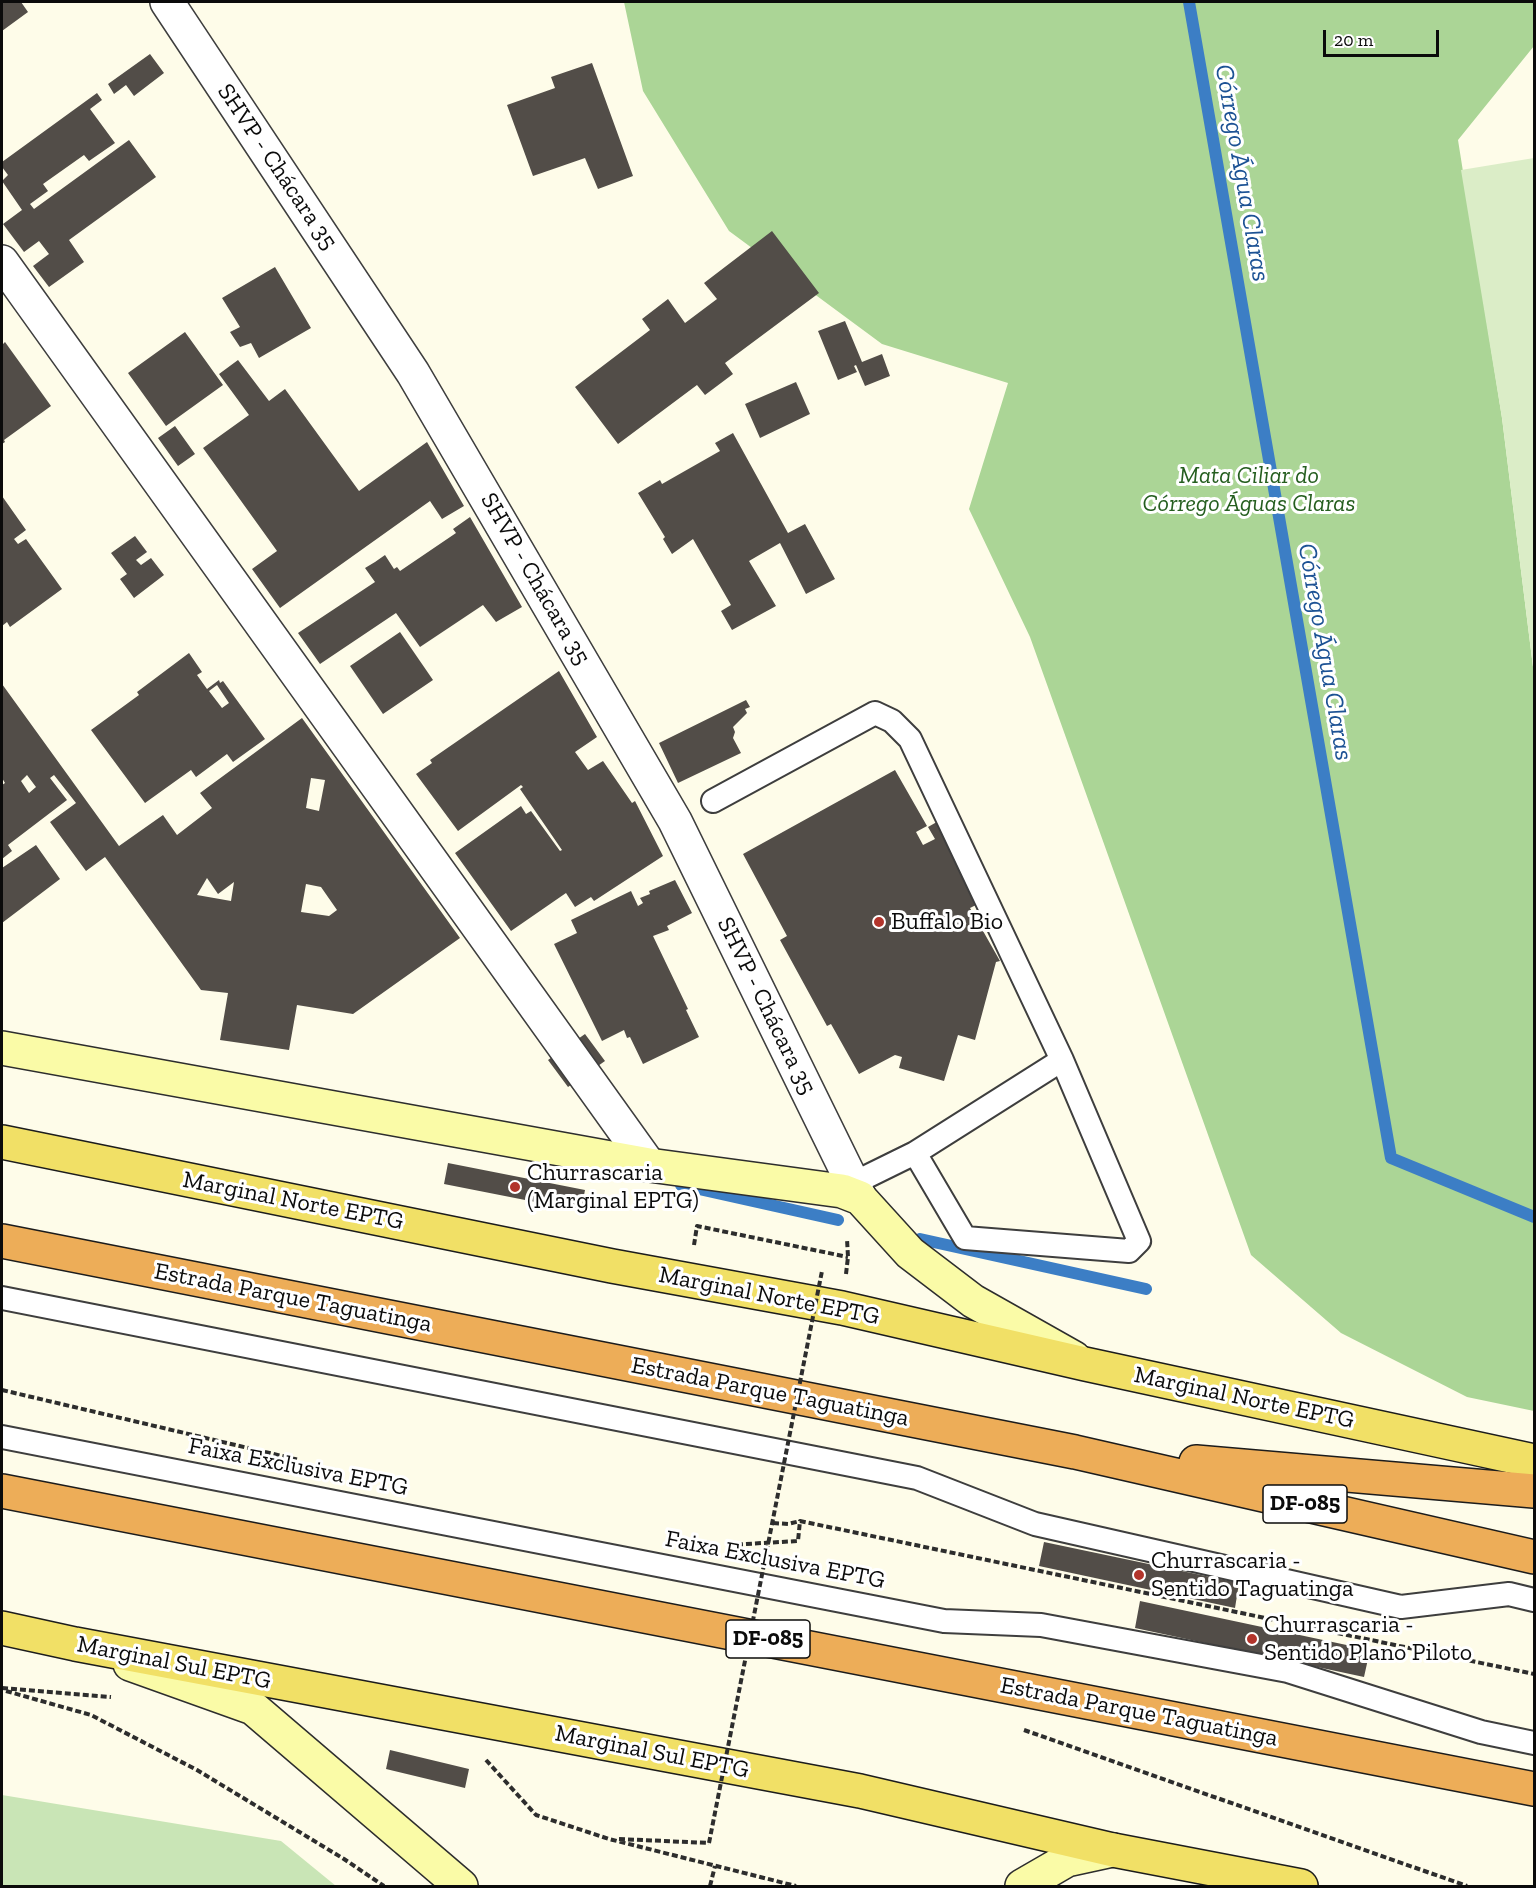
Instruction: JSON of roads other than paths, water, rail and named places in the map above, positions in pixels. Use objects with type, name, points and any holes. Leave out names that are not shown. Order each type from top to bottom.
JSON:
[{"type":"highway","name":"Estrada Parque Taguatinga","points":[[2,1241],[1075,1452],[1534,1557]]},
{"type":"highway","points":[[1075,1452],[1534,1491]]},
{"type":"highway","name":"Estrada Parque Taguatinga","points":[[2,1491],[1534,1789]]},
{"type":"main road","name":"Marginal Norte EPTG","points":[[2,1142],[612,1266],[842,1308],[1085,1364],[1251,1398],[1534,1461]]},
{"type":"main road","name":"Marginal Sul EPTG","points":[[2,1628],[75,1644],[860,1791],[1113,1850],[1301,1887]]},
{"type":"street","name":"SHVP - Chácara 35","points":[[167,2],[413,373],[646,770],[675,821],[852,1191],[910,1253],[973,1301],[1085,1364]]},
{"type":"street","points":[[2,262],[649,1165]]},
{"type":"street","points":[[2,1048],[649,1165],[852,1191]]},
{"type":"street","points":[[75,1644],[253,1708],[461,1887]]},
{"type":"street","points":[[1022,1887],[1067,1860],[1113,1850]]},
{"type":"lane","points":[[712,801],[875,713],[892,721],[910,739],[1062,1060],[1138,1241],[1129,1251],[965,1238],[915,1153]]},
{"type":"lane","points":[[852,1191],[1062,1060]]},
{"type":"lane","points":[[2,1298],[917,1478],[1035,1524],[1401,1607],[1509,1594],[1534,1600]]},
{"type":"lane","name":"Faixa Exclusiva EPTG","points":[[2,1437],[944,1621],[1041,1625],[1288,1671],[1481,1732],[1534,1743]]},
{"type":"waterway","name":"Córrego Água Claras","points":[[1189,2],[1391,1158],[1534,1217]]},
{"type":"waterway","points":[[681,1185],[838,1220]]},
{"type":"waterway","points":[[920,1239],[1146,1289]]},
{"type":"place","name":"Buffalo Bio","points":[[879,922]]},
{"type":"place","name":"Churrascaria (Marginal EPTG)","points":[[515,1187]]},
{"type":"place","name":"Churrascaria - Sentido Taguatinga","points":[[1139,1575]]},
{"type":"place","name":"Churrascaria - Sentido Plano Piloto","points":[[1252,1639]]},
{"type":"park label","name":"Mata Ciliar do Córrego Águas Claras","points":[[1249,490]]}]
